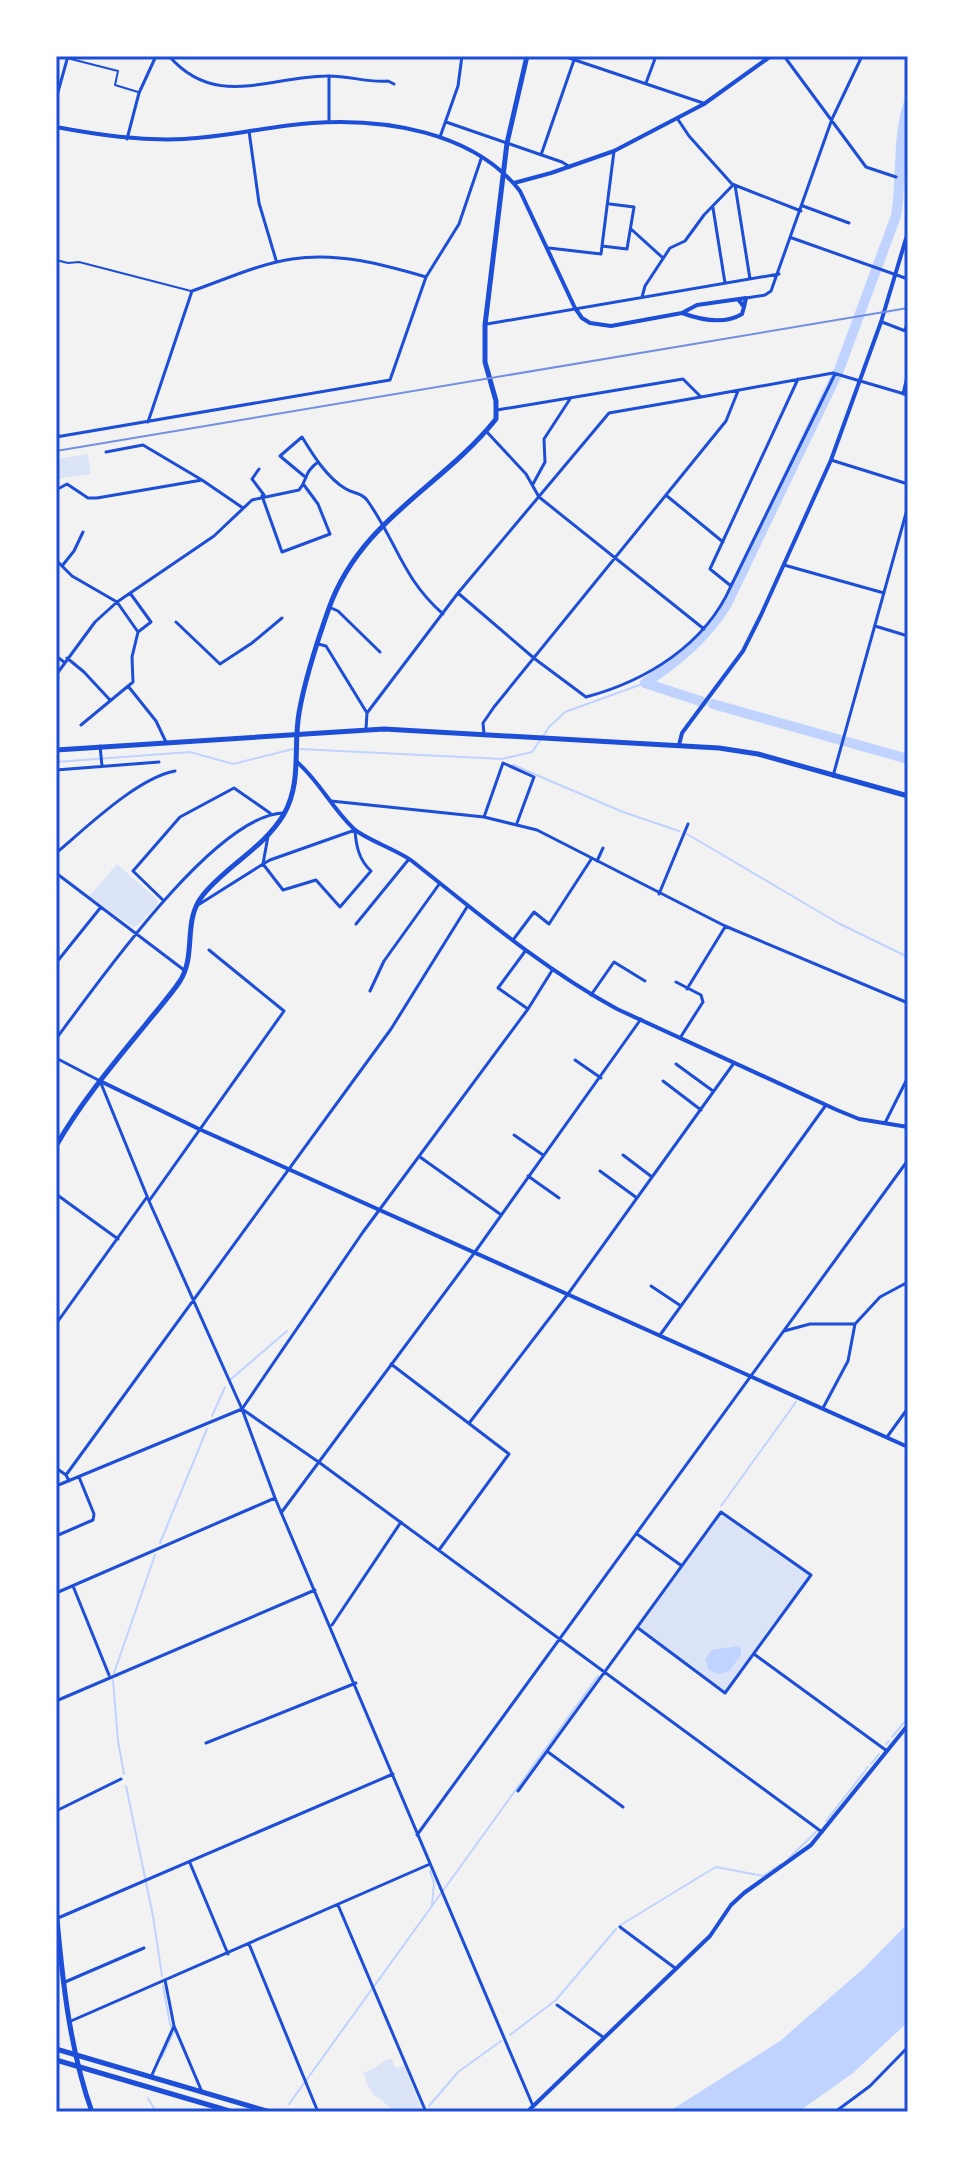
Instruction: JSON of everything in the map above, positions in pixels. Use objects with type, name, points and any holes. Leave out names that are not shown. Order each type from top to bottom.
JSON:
[{"type":"main road","points":[[56,1146],[100,1081],[177,984],[185,970],[191,946],[190,926],[195,907],[211,886],[268,835],[284,813],[294,788],[303,692],[329,607],[342,580],[372,535],[496,419],[497,410],[485,362],[485,325],[507,143],[527,56]]},
{"type":"main road","points":[[56,750],[100,750],[166,742],[366,729],[484,734],[679,745],[758,754],[908,796]]},
{"type":"main road","points":[[56,1908],[70,2021],[92,2112]]},
{"type":"main road","points":[[56,2049],[270,2112]]},
{"type":"main road","points":[[56,2060],[212,2109],[233,2112]]},
{"type":"street","points":[[127,139],[139,93],[156,56]]},
{"type":"street","points":[[169,56],[186,74],[223,87],[329,76],[394,84]]},
{"type":"street","points":[[440,138],[458,86],[462,56]]},
{"type":"street","points":[[563,56],[704,104]]},
{"type":"street","points":[[646,83],[656,56]]},
{"type":"street","points":[[514,183],[614,151],[704,104],[771,56]]},
{"type":"street","points":[[784,56],[866,167],[896,177]]},
{"type":"street","points":[[682,313],[697,305],[769,293],[779,274],[832,119],[862,56]]},
{"type":"street","points":[[56,99],[67,57],[118,71],[115,85],[139,93]]},
{"type":"street","points":[[541,155],[574,60]]},
{"type":"street","points":[[329,76],[329,122]]},
{"type":"street","points":[[676,117],[689,136],[734,185],[849,223]]},
{"type":"street","points":[[56,127],[127,139],[188,139],[329,122],[376,124],[440,138],[462,145],[482,157],[514,183],[575,308],[585,321],[604,326],[682,313],[710,321],[739,316],[746,298]]},
{"type":"street","points":[[446,122],[570,167]]},
{"type":"street","points":[[249,131],[259,203],[277,262]]},
{"type":"street","points":[[547,248],[601,254],[614,151]]},
{"type":"street","points":[[56,437],[388,382],[393,377],[426,277],[459,224],[482,157]]},
{"type":"street","points":[[642,297],[645,286],[663,258],[673,246],[685,241],[704,215],[734,185]]},
{"type":"street","points":[[734,185],[750,279]]},
{"type":"street","points":[[602,246],[627,249],[631,229],[634,207],[609,204]]},
{"type":"street","points":[[713,208],[725,283]]},
{"type":"street","points":[[631,229],[663,258]]},
{"type":"street","points":[[679,745],[682,733],[743,651],[831,460],[881,322],[908,232]]},
{"type":"street","points":[[792,238],[908,279]]},
{"type":"street","points":[[56,260],[79,262],[192,291],[277,262],[331,257],[363,261],[426,277]]},
{"type":"street","points":[[485,325],[779,274]]},
{"type":"street","points":[[148,422],[192,291]]},
{"type":"street","points":[[738,299],[744,307]]},
{"type":"street","points":[[881,322],[906,332],[908,319]]},
{"type":"street","points":[[366,729],[367,713],[458,593],[609,413],[836,374],[905,394],[908,372]]},
{"type":"street","points":[[458,593],[535,659],[586,697],[624,685],[660,666],[704,629],[723,605],[836,374]]},
{"type":"street","points":[[497,410],[683,379],[701,397]]},
{"type":"street","points":[[731,586],[710,569],[798,379]]},
{"type":"street","points":[[484,734],[483,723],[494,707],[726,421],[738,391]]},
{"type":"street","points":[[533,484],[545,462],[544,439],[571,397]]},
{"type":"street","points":[[486,431],[533,484],[539,497],[704,629]]},
{"type":"street","points":[[304,476],[280,456],[302,437],[318,462],[346,489],[363,495],[384,524],[419,592],[444,614]]},
{"type":"street","points":[[106,452],[143,445],[243,508]]},
{"type":"street","points":[[831,460],[908,484]]},
{"type":"street","points":[[259,469],[252,479],[263,495],[282,552],[330,534],[318,504],[304,485],[304,476],[318,462]]},
{"type":"street","points":[[56,490],[67,484],[88,498],[97,498],[202,480]]},
{"type":"street","points":[[56,675],[95,622],[117,602],[214,536],[243,508],[263,495],[299,490],[304,485]]},
{"type":"street","points":[[666,496],[723,542]]},
{"type":"street","points":[[833,776],[908,506]]},
{"type":"street","points":[[62,566],[83,532]]},
{"type":"street","points":[[56,560],[72,576],[117,602],[138,632]]},
{"type":"street","points":[[784,565],[884,593]]},
{"type":"street","points":[[81,725],[133,682],[132,657],[138,632],[151,622],[130,593]]},
{"type":"street","points":[[329,607],[338,611],[380,652]]},
{"type":"street","points":[[176,622],[220,664],[282,618]]},
{"type":"street","points":[[875,626],[908,636]]},
{"type":"street","points":[[318,644],[326,646],[367,713]]},
{"type":"street","points":[[56,656],[84,672],[110,700]]},
{"type":"street","points":[[128,686],[156,721],[166,742]]},
{"type":"street","points":[[100,750],[102,765]]},
{"type":"street","points":[[56,770],[159,762]]},
{"type":"street","points":[[297,762],[355,830],[409,859],[526,950],[591,995],[859,1119],[908,1127]]},
{"type":"street","points":[[484,817],[503,763],[534,777],[517,823]]},
{"type":"street","points":[[56,853],[95,819],[160,774],[175,771]]},
{"type":"street","points":[[164,901],[133,871],[180,817],[234,788],[270,813]]},
{"type":"street","points":[[331,801],[484,817],[537,830],[725,926],[908,1003]]},
{"type":"street","points":[[56,1039],[136,931],[222,842],[270,813],[284,813]]},
{"type":"street","points":[[659,894],[687,825]]},
{"type":"street","points":[[195,907],[263,864],[355,830]]},
{"type":"street","points":[[268,835],[263,864],[283,890],[316,880],[340,907],[371,871],[363,863],[355,842],[355,830]]},
{"type":"street","points":[[597,861],[603,848]]},
{"type":"street","points":[[513,940],[534,912],[549,924],[592,858]]},
{"type":"street","points":[[356,924],[409,859]]},
{"type":"street","points":[[56,873],[185,970]]},
{"type":"street","points":[[370,991],[384,961],[440,883]]},
{"type":"street","points":[[66,1475],[391,1029],[469,905]]},
{"type":"street","points":[[56,963],[101,907]]},
{"type":"street","points":[[687,989],[725,926]]},
{"type":"street","points":[[56,1324],[284,1011],[209,950]]},
{"type":"street","points":[[526,950],[498,988],[528,1009]]},
{"type":"street","points":[[591,995],[614,962],[645,981]]},
{"type":"street","points":[[56,1486],[242,1409],[363,1232],[528,1009],[553,969]]},
{"type":"street","points":[[676,982],[701,995],[703,1002],[680,1038]]},
{"type":"street","points":[[281,1513],[475,1252],[641,1019]]},
{"type":"street","points":[[56,1058],[199,1129],[908,1447]]},
{"type":"street","points":[[575,1060],[601,1078]]},
{"type":"street","points":[[470,1422],[568,1294],[734,1063]]},
{"type":"street","points":[[676,1064],[713,1091]]},
{"type":"street","points":[[885,1123],[908,1077]]},
{"type":"street","points":[[100,1081],[193,1303],[242,1409],[281,1513],[356,1683],[417,1835],[533,2106]]},
{"type":"street","points":[[663,1081],[701,1110]]},
{"type":"street","points":[[660,1335],[826,1105]]},
{"type":"street","points":[[514,1135],[543,1155]]},
{"type":"street","points":[[623,1155],[652,1177]]},
{"type":"street","points":[[420,1157],[500,1214]]},
{"type":"street","points":[[417,1835],[908,1160]]},
{"type":"street","points":[[600,1171],[637,1198]]},
{"type":"street","points":[[528,1176],[559,1198]]},
{"type":"street","points":[[56,1194],[118,1239]]},
{"type":"street","points":[[823,1408],[848,1361],[855,1324],[880,1297],[908,1282]]},
{"type":"street","points":[[651,1286],[681,1307]]},
{"type":"street","points":[[782,1331],[810,1324],[855,1324]]},
{"type":"street","points":[[391,1364],[509,1454],[439,1550]]},
{"type":"street","points":[[887,1437],[908,1408]]},
{"type":"street","points":[[242,1409],[822,1832]]},
{"type":"street","points":[[902,1417],[908,1420]]},
{"type":"street","points":[[56,1468],[69,1481]]},
{"type":"street","points":[[56,1536],[93,1520],[94,1514],[79,1477]]},
{"type":"street","points":[[56,1593],[275,1498]]},
{"type":"street","points":[[518,1791],[721,1512],[811,1575],[725,1693],[638,1628]]},
{"type":"street","points":[[331,1626],[401,1522]]},
{"type":"street","points":[[637,1534],[682,1566]]},
{"type":"street","points":[[73,1586],[110,1677]]},
{"type":"street","points":[[56,1701],[315,1590]]},
{"type":"street","points":[[754,1654],[887,1751]]},
{"type":"street","points":[[206,1743],[356,1683]]},
{"type":"street","points":[[527,2112],[710,1936],[731,1905],[795,1858],[822,1832],[908,1725]]},
{"type":"street","points":[[548,1752],[623,1807]]},
{"type":"street","points":[[57,1918],[393,1774]]},
{"type":"street","points":[[56,1811],[121,1779]]},
{"type":"street","points":[[190,1863],[228,1954]]},
{"type":"street","points":[[70,2021],[430,1864]]},
{"type":"street","points":[[338,1905],[426,2112]]},
{"type":"street","points":[[620,1927],[675,1968]]},
{"type":"street","points":[[249,1944],[318,2112]]},
{"type":"street","points":[[65,1982],[144,1948]]},
{"type":"street","points":[[165,1980],[174,2027],[202,2092]]},
{"type":"street","points":[[557,2005],[603,2037]]},
{"type":"street","points":[[151,2077],[174,2027]]},
{"type":"street","points":[[835,2112],[870,2086],[908,2047]]},
{"type":"shaded area","points":[[88,454],[91,474],[56,479],[56,459]]},
{"type":"shaded area","points":[[117,864],[158,900],[158,904],[137,926],[133,927],[89,896]]},
{"type":"shaded area","points":[[721,1512],[811,1575],[725,1693],[638,1628]]},
{"type":"shaded area","points":[[392,2059],[398,2068],[404,2065],[423,2112],[391,2110],[374,2096],[362,2073]]},
{"type":"water","points":[[738,1646],[741,1655],[729,1671],[718,1674],[709,1670],[705,1659],[712,1650]]},
{"type":"water","points":[[908,1923],[908,2022],[853,2073],[798,2112],[668,2112],[780,2041],[864,1968]]},
{"type":"waterway","points":[[645,683],[690,648],[710,628],[727,604],[839,370],[896,216],[902,132],[908,105]]},
{"type":"waterway","points":[[300,749],[502,759],[532,752],[549,727],[565,712],[645,683]]},
{"type":"waterway","points":[[645,683],[703,702]]},
{"type":"waterway","points":[[713,704],[908,759]]},
{"type":"waterway","points":[[56,762],[190,752],[233,764],[293,749]]},
{"type":"waterway","points":[[513,765],[623,812],[679,831]]},
{"type":"waterway","points":[[687,834],[838,923],[908,957]]},
{"type":"waterway","points":[[231,1379],[287,1331]]},
{"type":"waterway","points":[[212,1416],[225,1387]]},
{"type":"waterway","points":[[721,1506],[796,1402]]},
{"type":"waterway","points":[[160,1543],[207,1429]]},
{"type":"waterway","points":[[114,1673],[155,1555]]},
{"type":"waterway","points":[[289,2104],[598,1676]]},
{"type":"waterway","points":[[113,1680],[124,1774]]},
{"type":"waterway","points":[[892,1737],[908,1718]]},
{"type":"waterway","points":[[886,1744],[889,1741]]},
{"type":"waterway","points":[[871,1764],[879,1754]]},
{"type":"waterway","points":[[826,1821],[865,1771]]},
{"type":"waterway","points":[[126,1786],[162,1976]]},
{"type":"waterway","points":[[789,1858],[818,1830]]},
{"type":"waterway","points":[[711,1870],[716,1867],[763,1876],[781,1864]]},
{"type":"waterway","points":[[430,1871],[434,1883],[432,1905]]},
{"type":"waterway","points":[[619,1926],[709,1871]]},
{"type":"waterway","points":[[510,2035],[556,2000],[616,1929]]},
{"type":"waterway","points":[[162,2057],[174,2031],[163,1986]]},
{"type":"waterway","points":[[429,2106],[458,2072],[501,2041]]},
{"type":"waterway","points":[[148,2098],[156,2112]]},
{"type":"railway","points":[[56,451],[908,308]]}]
